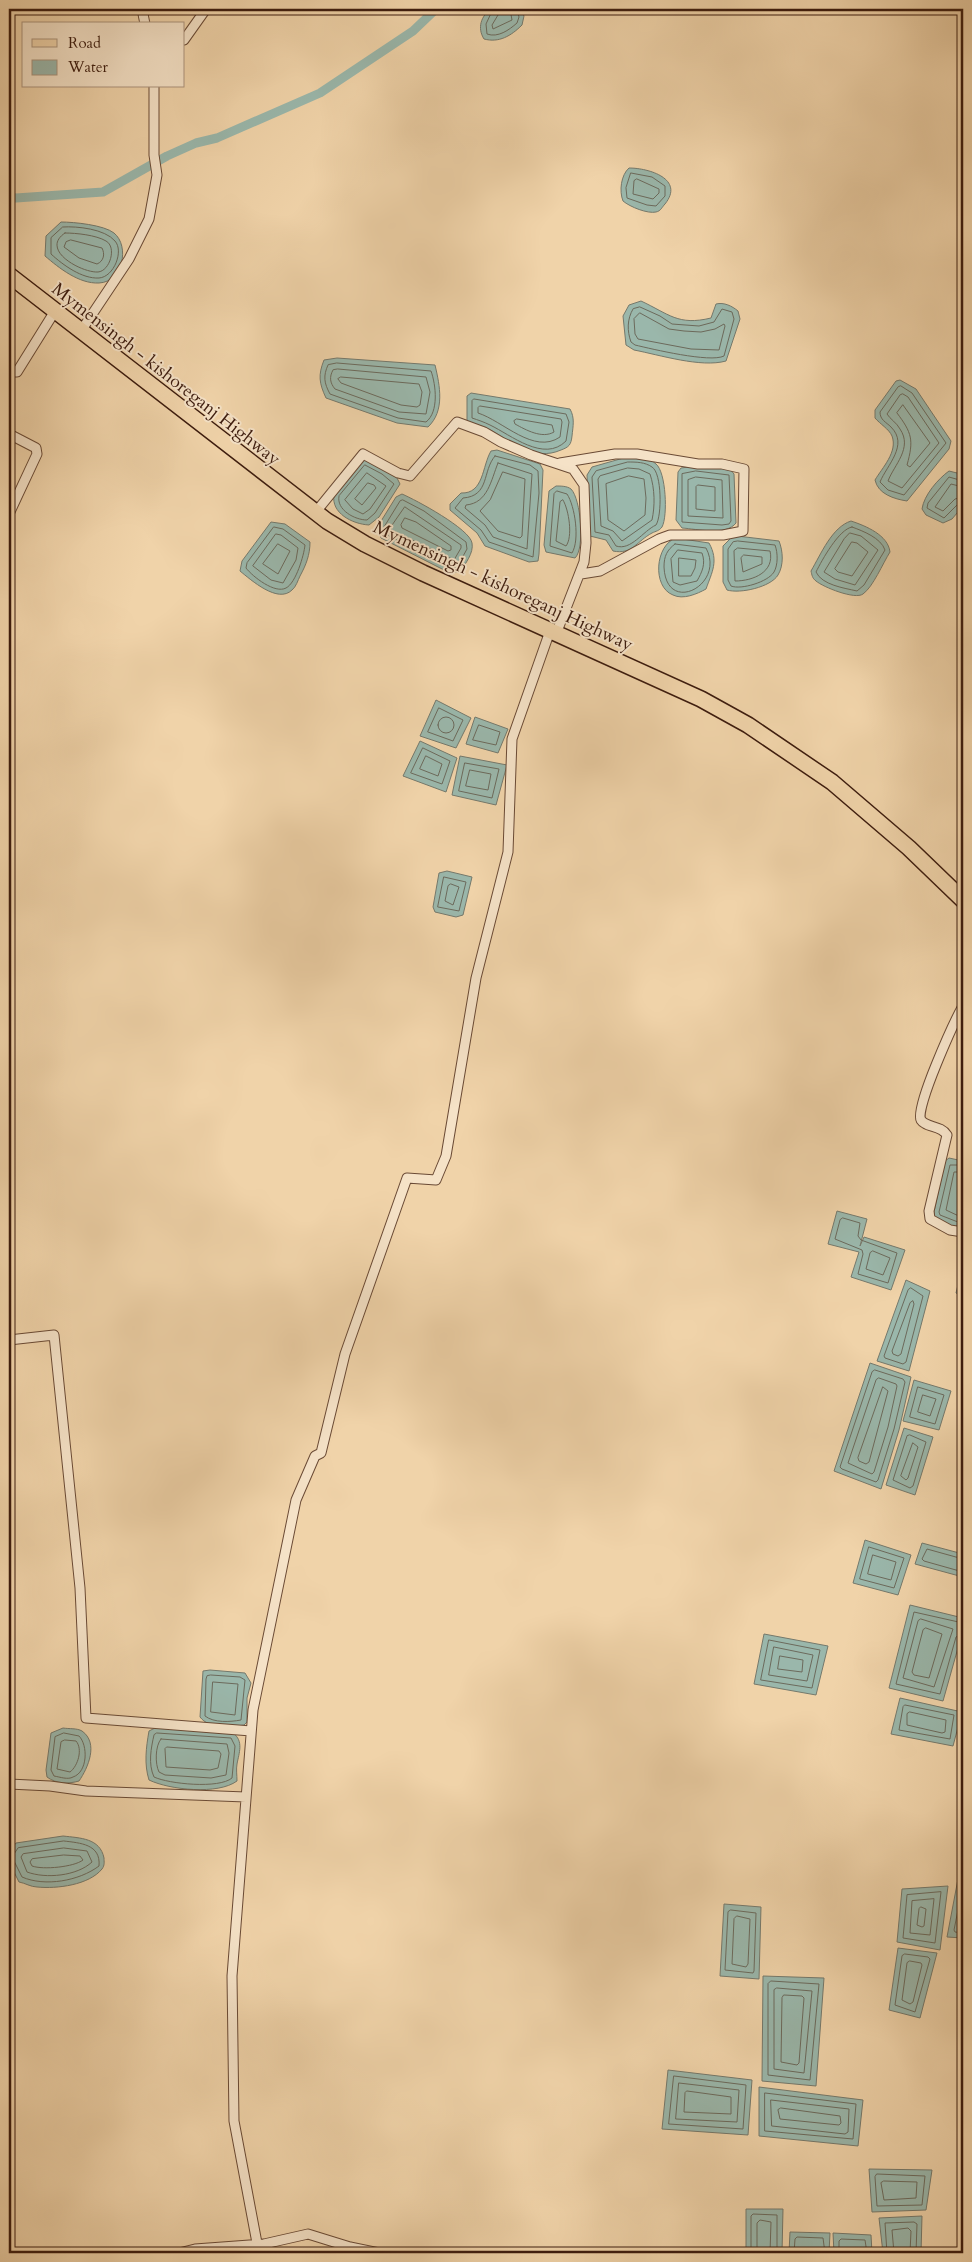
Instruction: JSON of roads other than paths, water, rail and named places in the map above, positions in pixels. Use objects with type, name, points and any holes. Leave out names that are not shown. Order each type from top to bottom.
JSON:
[{"type":"main road","name":"Mymensingh - kishoreganj Highway","points":[[9,275],[315,513],[365,544],[423,573],[701,699],[789,751],[832,782],[902,842],[963,900]]},
{"type":"street","points":[[142,9],[145,22]]},
{"type":"street","points":[[185,39],[206,9]]},
{"type":"street","points":[[81,331],[115,283],[140,241],[149,219],[157,175],[154,154],[154,88]]},
{"type":"street","points":[[9,372],[17,372],[55,311]]},
{"type":"street","points":[[257,2243],[234,2121],[232,1976],[253,1710],[296,1500],[315,1456],[321,1453],[345,1354],[407,1178],[436,1180],[446,1156],[476,978],[508,852],[512,739],[553,632],[580,574],[584,562],[586,543],[584,485],[574,468],[531,456],[484,432],[457,422],[410,476],[398,473],[363,454],[315,513]]},
{"type":"street","points":[[9,434],[36,448],[37,454],[9,514]]},
{"type":"street","points":[[560,463],[615,454],[637,454],[698,464],[722,464],[744,468],[743,531],[723,535],[670,535],[600,571],[580,574]]},
{"type":"street","points":[[963,1006],[934,1071],[919,1112],[920,1120],[923,1123],[936,1127],[947,1135],[929,1211],[930,1219],[950,1230],[963,1232]]},
{"type":"street","points":[[9,1340],[54,1335],[80,1588],[86,1718],[251,1731]]},
{"type":"street","points":[[9,1784],[50,1786],[86,1791],[246,1797]]},
{"type":"street","points":[[179,2253],[194,2249],[264,2244],[308,2234],[350,2247],[379,2253]]},
{"type":"water","points":[[491,9],[521,9],[524,16],[522,25],[504,38],[495,40],[484,39],[481,31],[481,22]]},
{"type":"water","points":[[629,168],[646,170],[662,177],[668,182],[671,188],[670,195],[659,211],[644,211],[630,206],[623,201],[621,193],[622,183],[624,175]]},
{"type":"water","points":[[61,222],[96,226],[114,233],[122,246],[123,254],[119,270],[114,277],[99,283],[84,281],[63,270],[45,256],[46,236]]},
{"type":"water","points":[[641,301],[674,317],[690,321],[711,318],[716,304],[725,304],[736,309],[740,319],[726,361],[705,363],[680,360],[634,350],[626,345],[623,316],[629,305]]},
{"type":"water","points":[[337,358],[435,365],[440,398],[437,414],[433,421],[428,427],[397,423],[326,398],[320,379],[322,365],[324,360]]},
{"type":"water","points":[[900,380],[916,389],[951,441],[949,449],[907,501],[897,499],[883,492],[879,489],[875,480],[891,454],[893,442],[891,433],[875,418],[875,410],[896,381]]},
{"type":"water","points":[[471,393],[570,409],[573,422],[570,444],[566,448],[551,453],[532,452],[489,429],[467,421],[467,396]]},
{"type":"water","points":[[497,450],[540,464],[543,470],[538,561],[529,562],[485,546],[477,533],[450,510],[450,504],[461,493],[469,492],[478,484],[491,451]]},
{"type":"water","points":[[627,457],[642,458],[656,464],[664,485],[665,514],[660,529],[630,549],[620,552],[613,551],[606,540],[590,536],[587,475],[592,467]]},
{"type":"water","points":[[367,459],[397,478],[400,484],[379,517],[369,525],[350,520],[344,516],[339,512],[334,501],[334,495],[362,460]]},
{"type":"water","points":[[696,466],[730,469],[734,474],[736,523],[731,527],[718,531],[682,528],[676,520],[678,472],[681,468]]},
{"type":"water","points":[[949,471],[963,477],[963,506],[952,519],[943,523],[926,515],[922,509],[932,488]]},
{"type":"water","points":[[556,486],[571,489],[577,503],[581,535],[578,553],[575,558],[546,552],[544,545],[549,491]]},
{"type":"water","points":[[402,494],[453,523],[469,537],[472,543],[472,551],[460,572],[448,572],[381,538],[378,526],[396,497]]},
{"type":"water","points":[[851,521],[881,536],[890,552],[867,591],[859,595],[846,594],[820,584],[812,576],[811,571],[833,535],[844,524]]},
{"type":"water","points":[[271,522],[285,524],[310,542],[304,568],[295,587],[286,594],[272,593],[240,571],[242,561]]},
{"type":"water","points":[[737,536],[779,541],[782,554],[780,571],[769,583],[747,590],[727,590],[723,582],[723,546],[731,538]]},
{"type":"water","points":[[676,538],[709,543],[714,555],[714,566],[706,589],[690,596],[681,597],[666,591],[659,575],[660,557],[669,542]]},
{"type":"water","points":[[436,700],[471,718],[456,748],[420,736]]},
{"type":"water","points":[[475,717],[508,729],[498,753],[466,744]]},
{"type":"water","points":[[420,741],[457,758],[446,792],[403,776]]},
{"type":"water","points":[[460,756],[507,765],[496,805],[452,795]]},
{"type":"water","points":[[447,871],[472,877],[463,915],[456,917],[435,912],[433,907],[439,873]]},
{"type":"water","points":[[949,1158],[963,1161],[963,1229],[954,1228],[935,1218],[934,1212],[945,1161]]},
{"type":"water","points":[[837,1211],[867,1219],[860,1246],[864,1237],[905,1250],[891,1290],[851,1277],[859,1252],[828,1244]]},
{"type":"water","points":[[963,1265],[963,1296],[956,1293]]},
{"type":"water","points":[[906,1280],[930,1291],[909,1371],[877,1361]]},
{"type":"water","points":[[870,1363],[911,1377],[899,1430],[881,1489],[834,1471]]},
{"type":"water","points":[[914,1380],[951,1391],[939,1430],[903,1421]]},
{"type":"water","points":[[904,1428],[933,1437],[915,1495],[886,1485]]},
{"type":"water","points":[[865,1540],[911,1555],[898,1595],[853,1583]]},
{"type":"water","points":[[922,1543],[963,1554],[963,1577],[915,1564]]},
{"type":"water","points":[[910,1605],[963,1618],[963,1630],[943,1701],[889,1688]]},
{"type":"water","points":[[764,1634],[828,1646],[816,1695],[754,1684]]},
{"type":"water","points":[[203,1671],[245,1673],[251,1683],[247,1698],[247,1722],[244,1725],[226,1727],[214,1725],[209,1724],[200,1717]]},
{"type":"water","points":[[900,1698],[962,1712],[953,1746],[891,1734]]},
{"type":"water","points":[[157,1727],[233,1733],[240,1743],[237,1781],[218,1788],[194,1790],[169,1786],[149,1780],[146,1750],[149,1731]]},
{"type":"water","points":[[63,1728],[82,1731],[90,1742],[90,1756],[86,1769],[79,1781],[71,1783],[54,1781],[47,1777],[46,1770],[51,1733]]},
{"type":"water","points":[[63,1836],[88,1840],[98,1846],[104,1858],[102,1869],[89,1879],[72,1885],[35,1887],[19,1882],[12,1868],[10,1851],[16,1843]]},
{"type":"water","points":[[958,1879],[963,1880],[963,1938],[947,1937]]},
{"type":"water","points":[[948,1886],[940,1950],[897,1942],[902,1889]]},
{"type":"water","points":[[724,1904],[761,1907],[759,1979],[720,1976]]},
{"type":"water","points":[[898,1948],[937,1953],[920,2018],[889,2010]]},
{"type":"water","points":[[763,1976],[824,1978],[816,2086],[762,2081]]},
{"type":"water","points":[[668,2070],[752,2080],[748,2135],[662,2129]]},
{"type":"water","points":[[759,2087],[863,2100],[858,2146],[759,2136]]},
{"type":"water","points":[[869,2169],[932,2170],[926,2210],[872,2212]]},
{"type":"water","points":[[746,2209],[783,2209],[782,2253],[746,2253]]},
{"type":"water","points":[[922,2216],[921,2253],[883,2253],[879,2218]]},
{"type":"water","points":[[790,2232],[830,2233],[829,2253],[789,2253]]},
{"type":"water","points":[[833,2233],[871,2235],[872,2253],[834,2253]]},
{"type":"waterway","points":[[9,196],[16,198],[103,192],[167,156],[196,143],[217,138],[320,93],[413,31],[436,9]]}]
